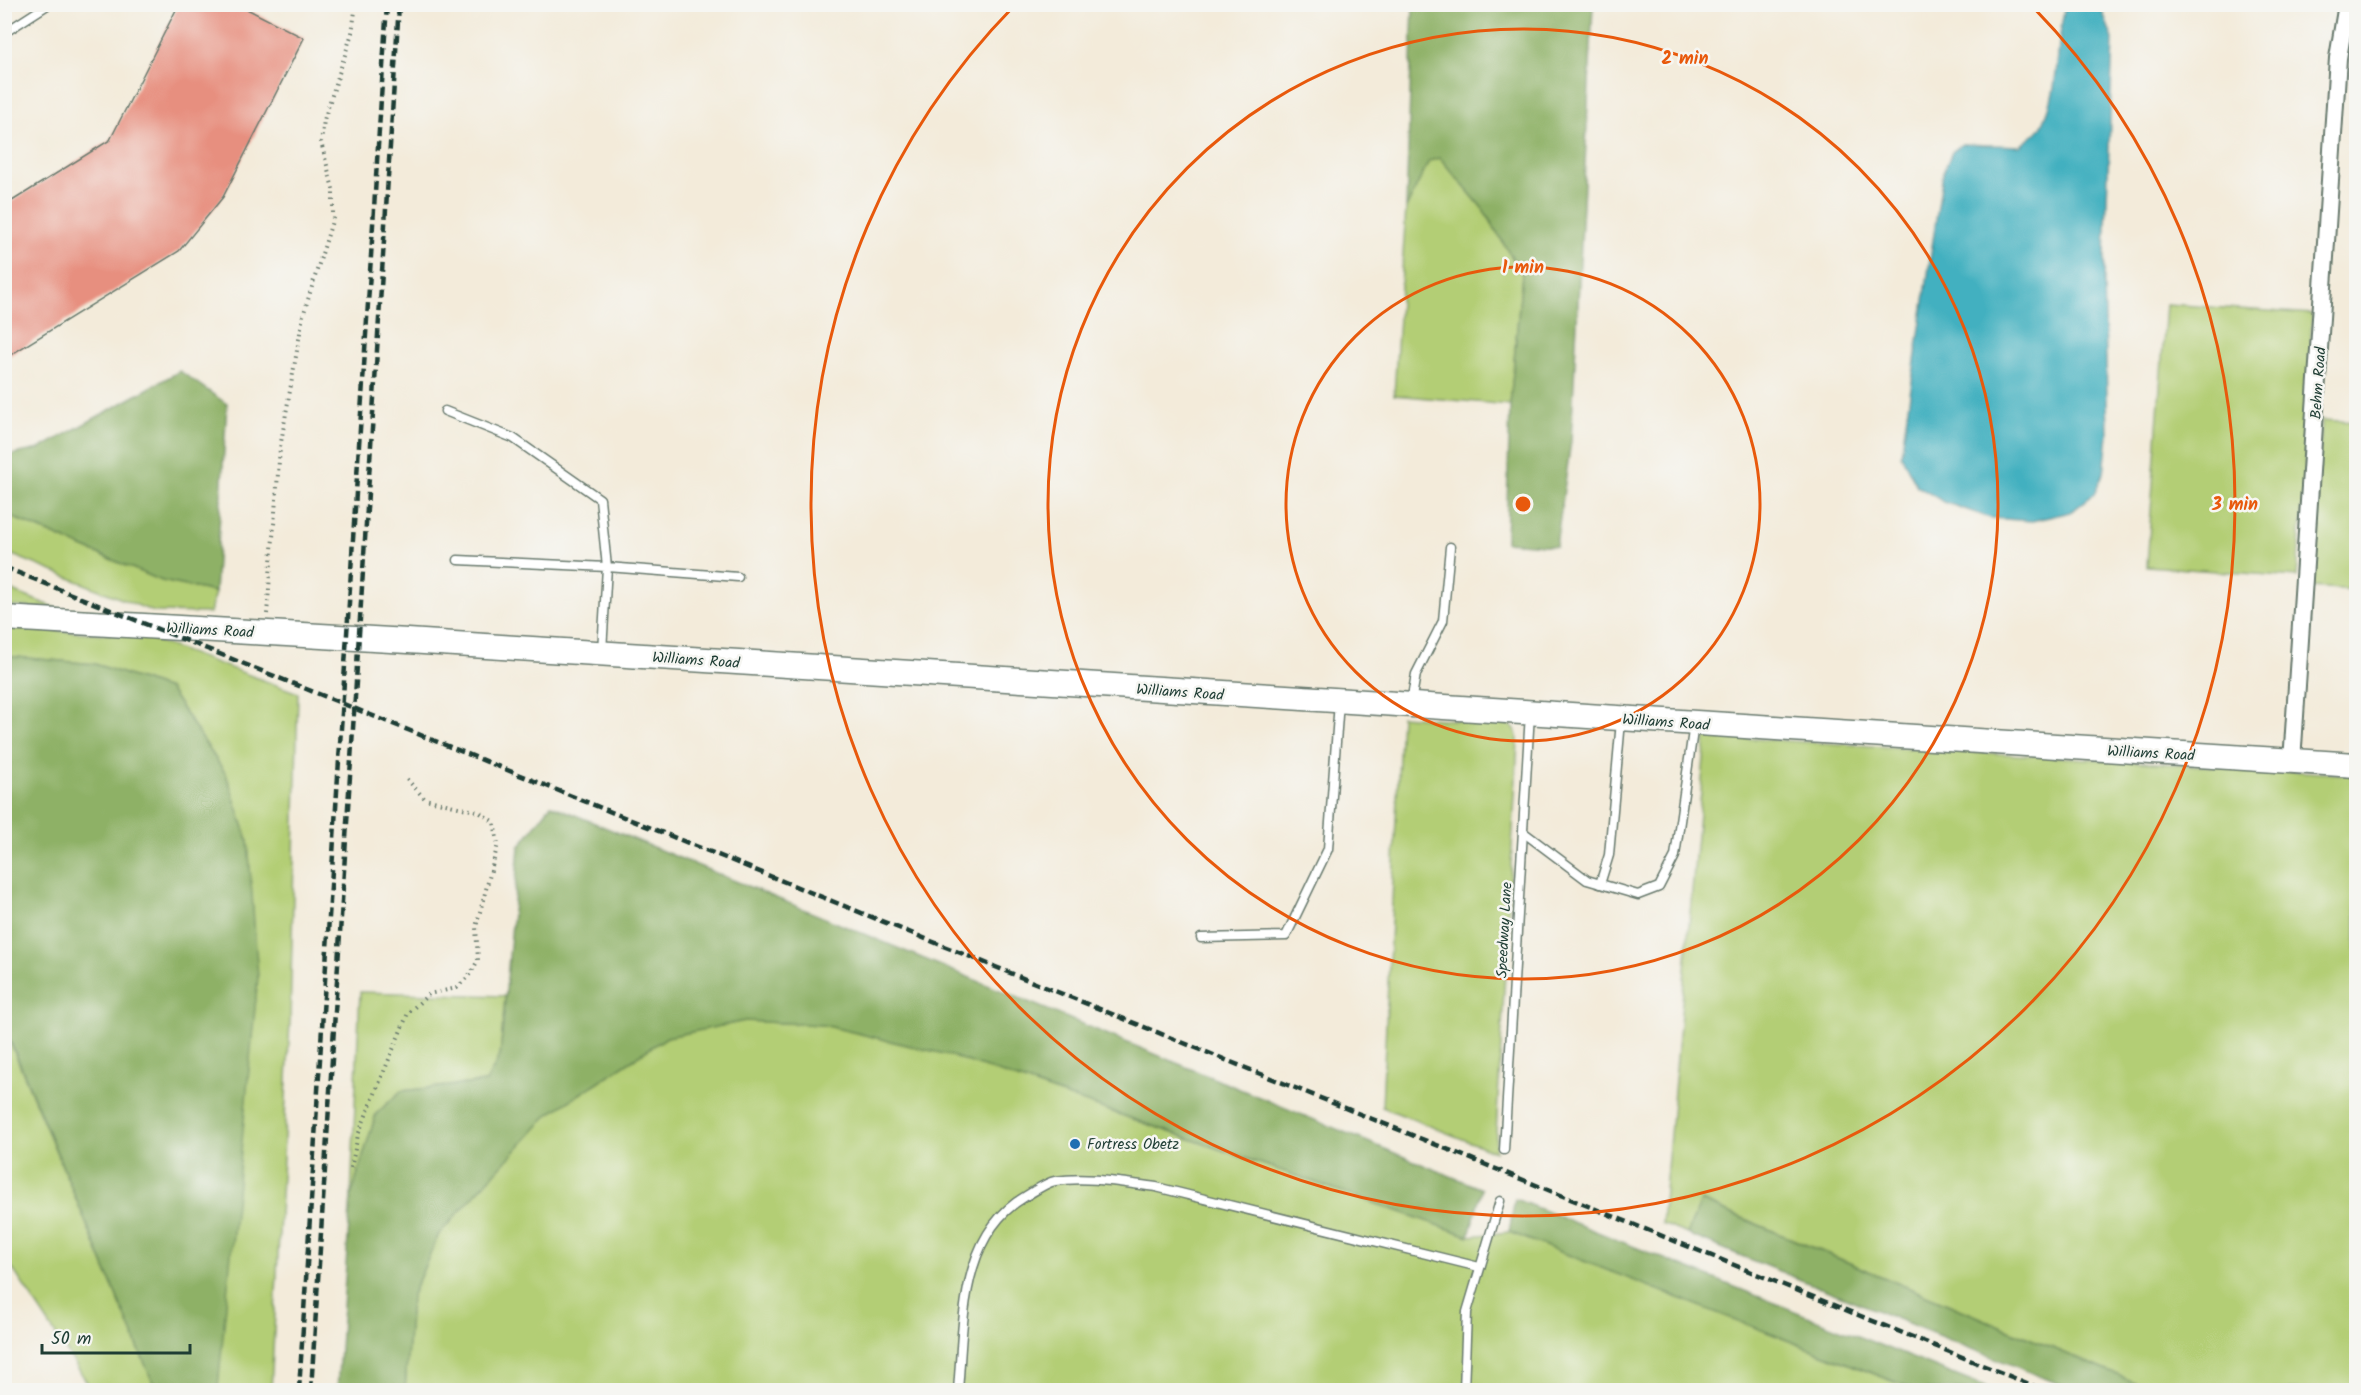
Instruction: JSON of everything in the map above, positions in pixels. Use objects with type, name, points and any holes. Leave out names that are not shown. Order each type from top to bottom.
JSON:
[{"type":"main road","name":"Williams Road","points":[[4,618],[2356,765]]},
{"type":"street","name":"Behm Road","points":[[2292,762],[2338,58],[2347,4]]},
{"type":"lane","points":[[4,33],[49,4]]},
{"type":"lane","points":[[445,411],[513,438],[600,499],[607,567],[602,654]]},
{"type":"lane","points":[[1410,706],[1416,674],[1443,621],[1450,547]]},
{"type":"lane","points":[[458,560],[607,567],[738,577]]},
{"type":"lane","points":[[1201,938],[1286,936],[1328,849],[1339,702]]},
{"type":"lane","name":"Speedway Lane","points":[[1504,1150],[1530,713]]},
{"type":"lane","points":[[1600,884],[1609,855],[1612,832],[1621,719]]},
{"type":"lane","points":[[1523,832],[1587,880],[1638,895],[1659,887],[1675,856],[1694,724]]},
{"type":"lane","points":[[958,1390],[968,1281],[987,1231],[1015,1203],[1052,1181],[1101,1180],[1156,1186],[1479,1267]]},
{"type":"lane","points":[[1464,1390],[1467,1312],[1500,1201]]},
{"type":"path","points":[[265,633],[280,447],[303,316],[333,218],[333,189],[321,142],[324,120],[352,33],[356,4]]},
{"type":"path","points":[[351,1168],[358,1136],[408,1013],[429,994],[457,988],[471,974],[478,960],[476,927],[498,844],[494,822],[479,812],[424,799],[405,777]]},
{"type":"green space","points":[[1413,5],[1593,5],[1571,441],[1556,546],[1506,542],[1510,405],[1522,274],[1483,209],[1440,158],[1429,161],[1406,208]]},
{"type":"green space","points":[[1440,158],[1483,209],[1522,274],[1510,405],[1394,395],[1406,208],[1429,161]]},
{"type":"green space","points":[[2166,304],[2312,314],[2308,419],[2297,577],[2147,566]]},
{"type":"green space","points":[[180,371],[227,404],[215,592],[162,581],[5,514],[5,456],[39,449]]},
{"type":"green space","points":[[2322,420],[2356,422],[2356,590],[2310,587]]},
{"type":"green space","points":[[4,514],[162,581],[215,592],[210,613],[154,612],[5,552]]},
{"type":"green space","points":[[5,588],[58,609],[5,606]]},
{"type":"green space","points":[[4,628],[143,636],[298,693],[290,1021],[271,1390],[200,1390],[218,1386],[248,840],[226,774],[169,689],[95,664],[5,656]]},
{"type":"green space","points":[[4,656],[95,664],[169,689],[226,774],[248,840],[258,977],[218,1387],[200,1390],[156,1390],[5,1028]]},
{"type":"green space","points":[[1401,716],[1508,724],[1515,729],[1518,740],[1495,1152],[1382,1107]]},
{"type":"green space","points":[[1706,736],[2356,775],[2356,1390],[2153,1390],[1702,1201],[1687,1234],[1662,1224]]},
{"type":"green space","points":[[551,805],[1482,1189],[1469,1236],[949,1055],[823,1025],[745,1021],[667,1037],[549,1114],[439,1234],[411,1297],[405,1390],[337,1390],[351,1196],[376,1114],[401,1091],[486,1082],[500,1056],[519,847]]},
{"type":"green space","points":[[360,992],[505,996],[500,1056],[486,1082],[401,1091],[376,1114],[351,1196]]},
{"type":"green space","points":[[745,1021],[823,1025],[949,1055],[1469,1236],[1509,1232],[1916,1390],[405,1390],[411,1297],[439,1234],[549,1114],[667,1037]]},
{"type":"green space","points":[[4,1028],[156,1390],[92,1390],[5,1257]]},
{"type":"green space","points":[[1515,1199],[1992,1390],[1916,1390],[1509,1232]]},
{"type":"green space","points":[[1701,1201],[2153,1390],[2074,1390],[1687,1234]]},
{"type":"water","points":[[2092,5],[2102,11],[2113,39],[2104,281],[2108,435],[2104,473],[2094,494],[2071,512],[2032,521],[1990,518],[1944,502],[1917,486],[1901,455],[1943,173],[1952,152],[1962,144],[2020,146],[2039,130],[2052,98],[2065,7]]},
{"type":"building","points":[[179,4],[237,4],[304,38],[223,197],[179,251],[4,359],[4,206],[110,140]]},
{"type":"railway","points":[[299,1390],[387,4]]},
{"type":"railway","points":[[311,1390],[399,4]]},
{"type":"railway","points":[[4,567],[2044,1390]]},
{"type":"place","name":"Fortress Obetz","points":[[1075,1144]]}]
